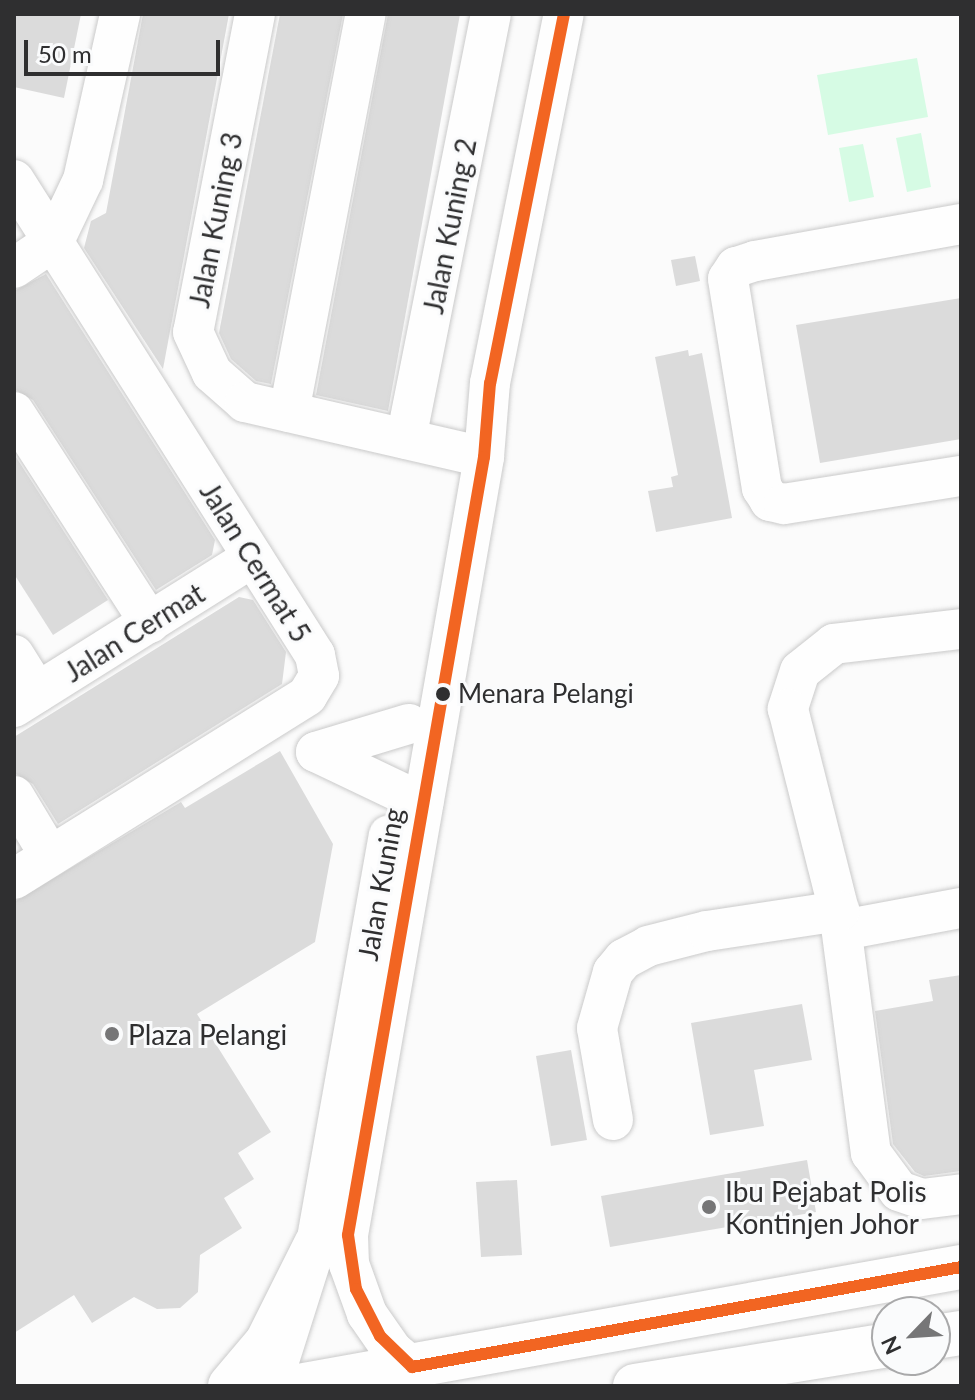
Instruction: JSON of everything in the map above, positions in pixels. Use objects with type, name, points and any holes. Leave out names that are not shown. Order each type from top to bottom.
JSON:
[{"type":"highway","points":[[230,1386],[267,1342],[316,1244]]},
{"type":"highway","points":[[300,1386],[961,1267]]},
{"type":"highway","points":[[635,1386],[871,1348]]},
{"type":"street","points":[[14,268],[54,241],[90,163],[120,14]]},
{"type":"street","name":"Jalan Kuning 3","points":[[255,14],[193,332],[212,373],[245,402],[471,454]]},
{"type":"street","points":[[289,412],[366,14]]},
{"type":"street","name":"Jalan Kuning 2","points":[[406,439],[491,14]]},
{"type":"street","name":"Jalan Kuning","points":[[412,1367],[392,1350],[367,1314],[349,1264],[348,1235],[403,809],[409,724],[490,383],[564,14]]},
{"type":"street","name":"Jalan Cermat 5","points":[[14,180],[315,655],[319,676],[307,696],[14,879]]},
{"type":"street","points":[[961,224],[755,261],[736,267],[728,279],[762,488],[770,501],[784,504],[961,476]]},
{"type":"street","points":[[14,412],[150,623]]},
{"type":"street","name":"Jalan Kuning","points":[[271,1386],[316,1244],[358,1006],[403,809],[471,454]]},
{"type":"street","name":"Jalan Cermat","points":[[26,699],[253,557]]},
{"type":"street","points":[[961,629],[834,644],[800,671],[788,709],[841,920],[871,1153],[899,1191],[922,1199],[961,1194]]},
{"type":"street","points":[[14,655],[26,699]]},
{"type":"street","points":[[403,809],[316,752],[409,724]]},
{"type":"street","points":[[14,796],[50,856]]},
{"type":"street","points":[[613,1120],[597,1028],[613,972],[624,959],[648,946],[707,931],[961,908]]},
{"type":"green space","points":[[917,58],[928,117],[828,135],[817,75]]},
{"type":"green space","points":[[921,133],[931,187],[907,192],[896,138]]},
{"type":"green space","points":[[863,144],[874,197],[849,202],[839,148]]},
{"type":"building","points":[[14,14],[81,14],[64,98],[14,87]]},
{"type":"building","points":[[143,14],[229,14],[163,369],[84,248],[91,221],[106,213]]},
{"type":"building","points":[[280,14],[343,14],[271,384],[256,381],[231,359],[219,333]]},
{"type":"building","points":[[388,14],[460,14],[388,411],[316,395]]},
{"type":"building","points":[[695,256],[700,281],[676,286],[671,260]]},
{"type":"building","points":[[46,274],[215,540],[212,555],[156,590],[33,400],[14,389],[14,291]]},
{"type":"building","points":[[961,298],[961,439],[820,463],[796,325]]},
{"type":"building","points":[[688,350],[689,356],[702,353],[732,518],[656,532],[648,491],[673,487],[671,477],[678,475],[655,357]]},
{"type":"building","points":[[14,454],[108,600],[53,635],[14,574]]},
{"type":"building","points":[[239,597],[253,600],[286,652],[282,684],[58,824],[33,784],[14,773],[14,737]]},
{"type":"building","name":"Plaza Pelangi","points":[[280,751],[333,844],[315,942],[197,1014],[271,1132],[238,1153],[254,1179],[224,1198],[242,1228],[200,1255],[198,1292],[180,1308],[157,1309],[134,1297],[92,1323],[74,1295],[14,1333],[14,902],[181,802],[185,808]]},
{"type":"building","points":[[961,975],[961,1171],[924,1176],[915,1172],[893,1144],[875,1011],[933,1001],[929,980]]},
{"type":"building","points":[[802,1004],[812,1060],[754,1070],[764,1126],[710,1135],[691,1023]]},
{"type":"building","points":[[571,1050],[587,1140],[551,1146],[536,1056]]},
{"type":"building","name":"Ibu Pejabat Polis Kontinjen Johor","points":[[807,1160],[816,1212],[610,1247],[601,1196]]},
{"type":"building","points":[[517,1180],[522,1255],[481,1257],[476,1182]]},
{"type":"transit line","points":[[564,14],[490,383],[484,457],[348,1235],[356,1289],[380,1336],[412,1367],[961,1267]]},
{"type":"place","name":"Menara Pelangi","points":[[443,694]]},
{"type":"place","name":"Plaza Pelangi","points":[[112,1034]]},
{"type":"place","name":"Ibu Pejabat Polis Kontinjen Johor","points":[[709,1207]]}]
